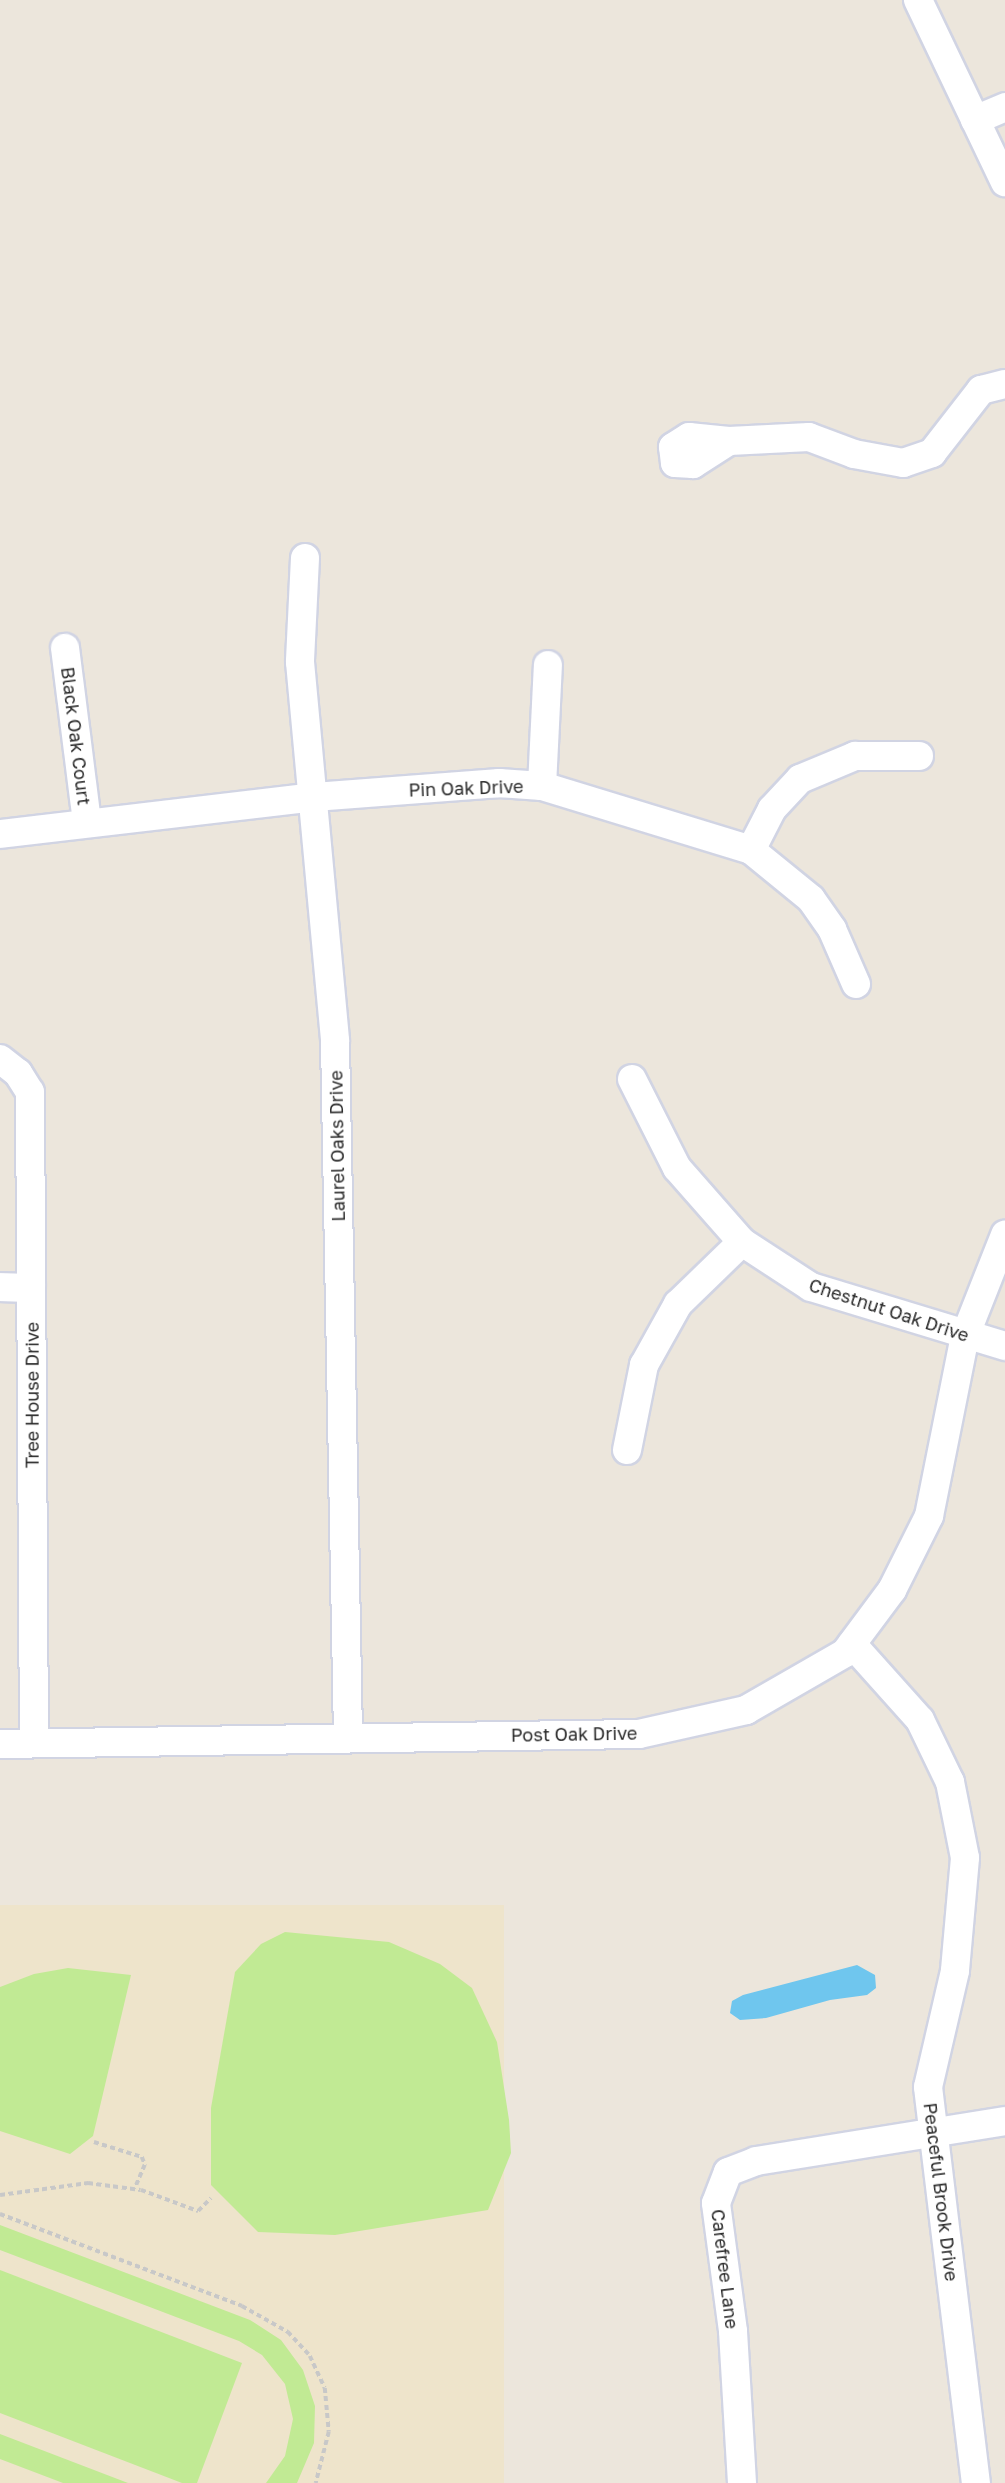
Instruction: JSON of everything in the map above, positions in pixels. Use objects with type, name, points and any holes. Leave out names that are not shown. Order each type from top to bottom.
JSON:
[{"type":"street","points":[[918,0],[1005,182]]},
{"type":"street","points":[[975,120],[1005,107]]},
{"type":"street","points":[[729,441],[809,437],[854,454],[903,463],[932,453],[981,390],[1005,384]]},
{"type":"street","name":"Laurel Oaks Drive","points":[[305,558],[300,662],[335,1041],[348,1736]]},
{"type":"street","name":"Black Oak Court","points":[[65,648],[87,823]]},
{"type":"street","points":[[542,786],[548,664]]},
{"type":"street","points":[[751,850],[772,809],[800,779],[855,756],[919,755]]},
{"type":"street","name":"Pin Oak Drive","points":[[0,834],[314,797],[499,783],[542,786],[751,850],[811,900],[832,929],[856,984]]},
{"type":"street","name":"Tree House Drive","points":[[0,1059],[19,1073],[30,1092],[34,1743]]},
{"type":"street","name":"Chestnut Oak Drive","points":[[632,1079],[677,1168],[742,1242],[811,1287],[1005,1346]]},
{"type":"street","name":"Post Oak Drive","points":[[0,1744],[348,1736],[639,1734],[746,1710],[845,1653],[892,1590],[929,1516],[965,1335],[1005,1235]]},
{"type":"street","points":[[627,1450],[650,1355],[678,1304],[742,1242]]},
{"type":"street","points":[[0,1287],[31,1288]]},
{"type":"street","name":"Peaceful Brook Drive","points":[[852,1644],[920,1720],[950,1782],[965,1858],[955,1972],[928,2087],[976,2483]]},
{"type":"street","name":"Carefree Lane","points":[[742,2483],[733,2330],[716,2203],[721,2182],[727,2172],[756,2161],[1005,2121]]},
{"type":"path","points":[[94,2142],[142,2157],[145,2165],[135,2189]]},
{"type":"path","points":[[0,2195],[88,2183],[135,2189],[198,2211],[211,2198]]},
{"type":"path","points":[[0,2214],[242,2306],[288,2332],[310,2356],[324,2388],[329,2432],[316,2483]]},
{"type":"shaded area","points":[[0,1905],[504,1905],[504,2483],[0,2483]]},
{"type":"green space","points":[[285,1932],[389,1942],[440,1964],[472,1988],[497,2042],[509,2120],[511,2153],[488,2210],[335,2235],[258,2232],[211,2185],[211,2108],[235,1972],[261,1944]]},
{"type":"green space","points":[[68,1968],[131,1975],[93,2136],[70,2154],[0,2131],[0,1987],[34,1974]]},
{"type":"green space","points":[[0,2225],[250,2320],[281,2340],[303,2370],[315,2406],[314,2443],[297,2483],[266,2483],[285,2456],[293,2419],[285,2384],[262,2355],[239,2341],[0,2250]]},
{"type":"green space","points":[[0,2270],[242,2363],[197,2483],[182,2483],[0,2413]]},
{"type":"green space","points":[[0,2434],[128,2483],[63,2483],[0,2459]]},
{"type":"water","points":[[857,1965],[875,1975],[876,1988],[867,1995],[830,2000],[766,2018],[740,2020],[730,2013],[732,2001],[743,1995]]}]
